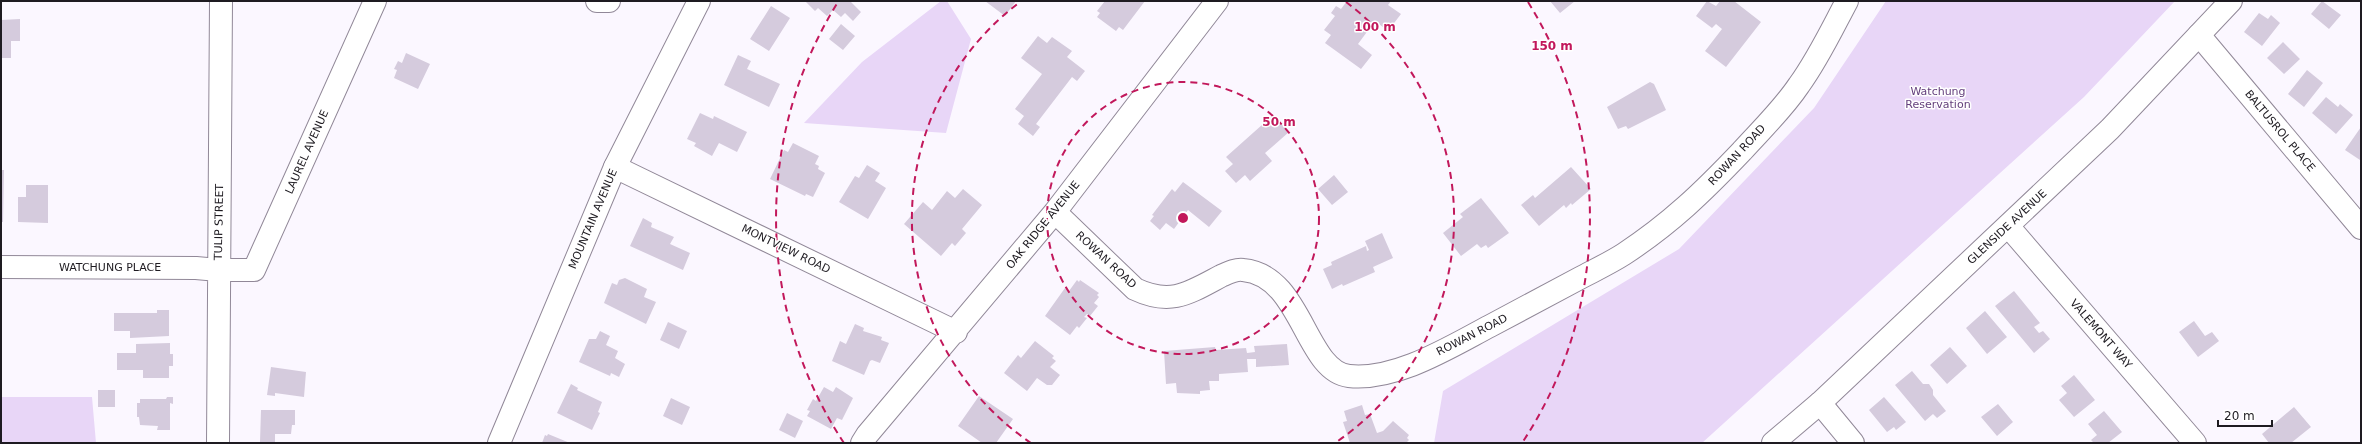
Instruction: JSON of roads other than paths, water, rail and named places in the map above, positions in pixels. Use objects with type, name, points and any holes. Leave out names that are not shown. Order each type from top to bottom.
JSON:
[{"type":"street","name":"TULIP STREET","points":[[218,443],[218,270],[222,1]]},
{"type":"street","name":"LAUREL AVENUE","points":[[218,270],[254,270],[375,1]]},
{"type":"street","points":[[597,1],[609,1]]},
{"type":"street","name":"MOUNTAIN AVENUE","points":[[499,443],[615,167],[699,1]]},
{"type":"street","name":"OAK RIDGE AVENUE","points":[[862,443],[867,434],[956,332],[1055,212],[1217,1]]},
{"type":"street","name":"ROWAN ROAD","points":[[1055,212],[1135,289],[1150,295],[1182,296],[1230,272],[1242,270],[1262,276],[1282,290],[1324,359],[1336,372],[1348,376],[1368,376],[1406,367],[1448,348],[1622,256],[1669,223],[1702,193],[1757,135],[1799,85],[1847,1]]},
{"type":"street","name":"GLENSIDE AVENUE","points":[[1773,443],[1820,403],[2110,129],[2231,1]]},
{"type":"street","name":"BALTUSROL PLACE","points":[[2199,35],[2361,228]]},
{"type":"street","name":"MONTVIEW ROAD","points":[[615,167],[956,332]]},
{"type":"street","name":"VALEMONT WAY","points":[[2008,226],[2195,443]]},
{"type":"street","name":"WATCHUNG PLACE","points":[[1,267],[196,268],[218,270]]},
{"type":"street","points":[[1820,403],[1853,443]]},
{"type":"park label","name":"Watchung Reservation","points":[[1938,97]]}]
